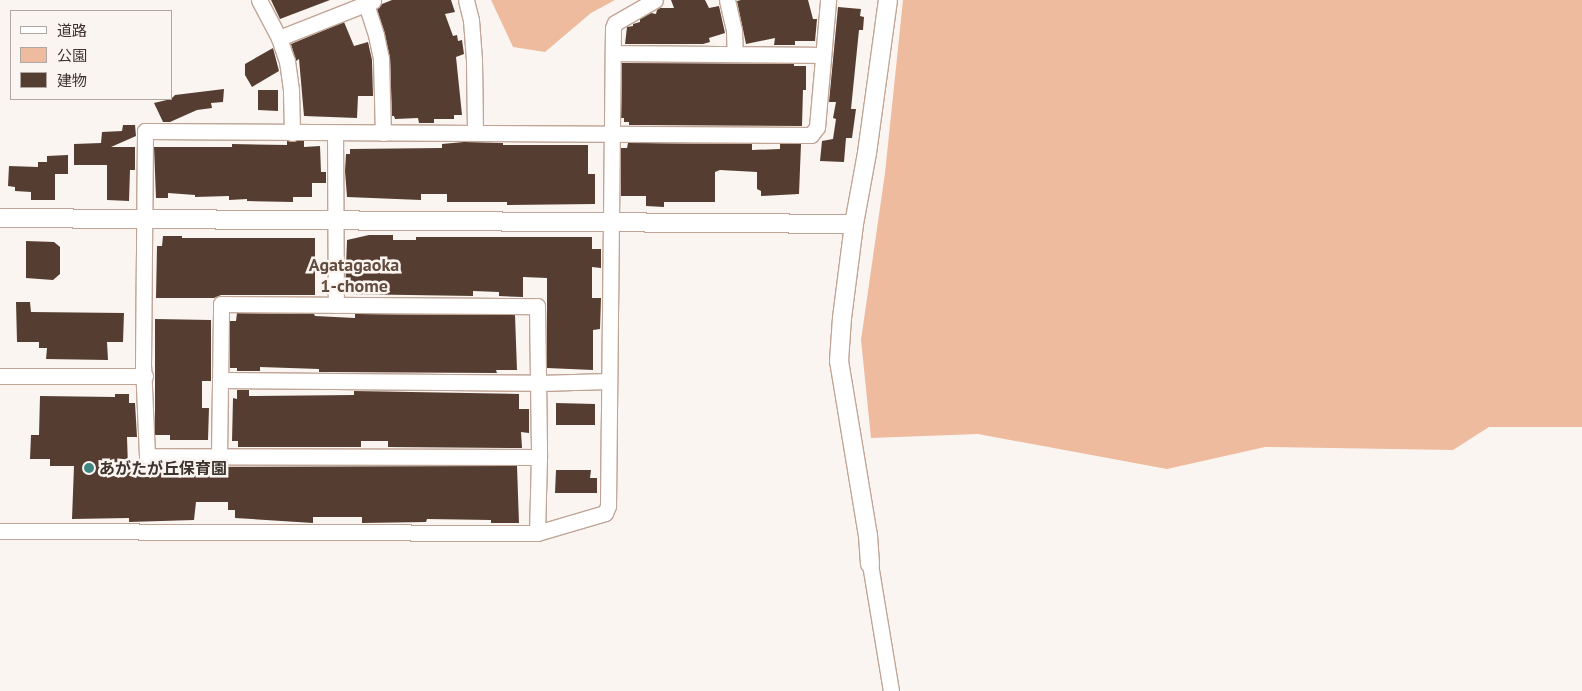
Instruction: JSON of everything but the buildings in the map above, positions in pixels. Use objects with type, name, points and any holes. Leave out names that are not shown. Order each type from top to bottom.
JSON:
[{"type":"street","points":[[259,0],[280,38],[289,71],[292,133]]},
{"type":"street","points":[[466,0],[471,20],[474,60],[475,133]]},
{"type":"street","points":[[0,532],[537,533],[604,513],[608,506],[613,28],[616,23],[655,0]]},
{"type":"street","points":[[727,0],[734,31],[735,54]]},
{"type":"street","points":[[540,457],[147,456],[143,219],[145,131],[811,135],[817,127],[828,0]]},
{"type":"street","points":[[888,0],[867,153],[854,224],[842,318],[840,361],[891,691]]},
{"type":"street","points":[[280,38],[370,2],[381,59],[383,133]]},
{"type":"street","points":[[613,53],[824,55]]},
{"type":"street","points":[[335,133],[336,305]]},
{"type":"street","points":[[0,218],[854,224]]},
{"type":"street","points":[[219,456],[221,304],[537,306],[540,457],[537,533]]},
{"type":"street","points":[[0,376],[145,376]]},
{"type":"street","points":[[220,380],[539,383],[609,381]]},
{"type":"green space","points":[[491,0],[615,0],[591,13],[545,52],[513,47]]},
{"type":"green space","points":[[903,0],[1582,0],[1582,427],[1489,427],[1453,450],[1265,447],[1167,469],[978,434],[871,438],[861,340],[885,173]]},
{"type":"place","name":"あがたが丘保育園","points":[[89,468]]},
{"type":"district","name":"Agatagaoka 1-chome","points":[[354,276]]}]
